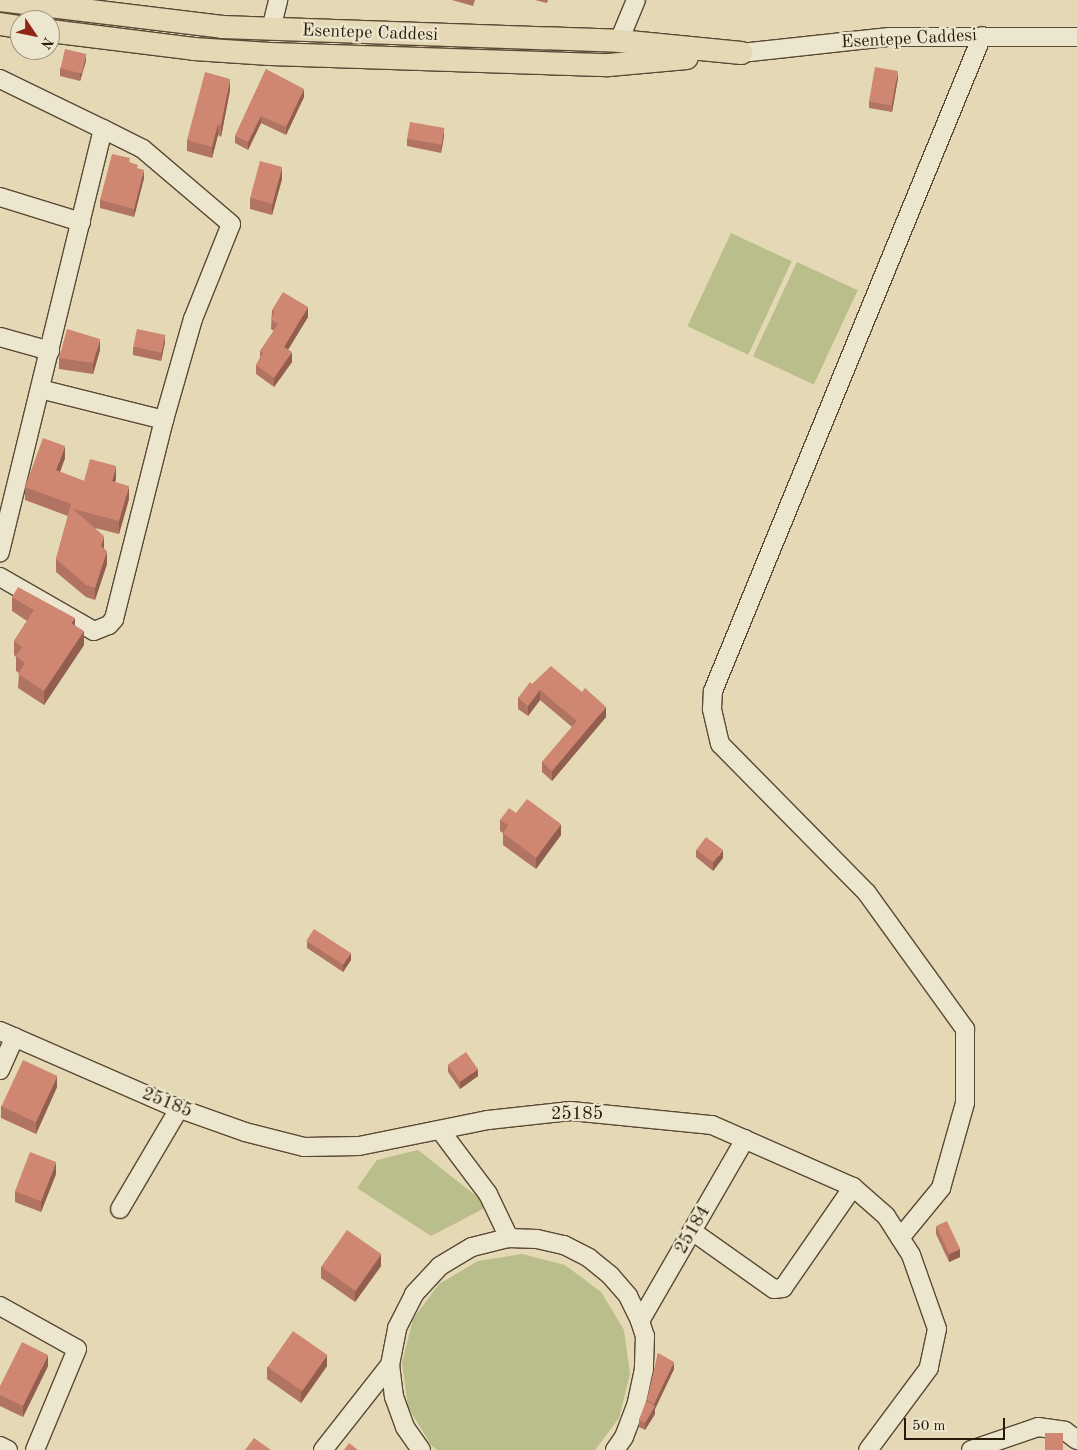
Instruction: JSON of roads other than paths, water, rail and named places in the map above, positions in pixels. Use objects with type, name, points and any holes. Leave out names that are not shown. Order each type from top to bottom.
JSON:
[{"type":"main road","name":"Esentepe Caddesi","points":[[0,0],[180,23],[271,30],[620,41],[741,53]]},
{"type":"main road","name":"Esentepe Caddesi","points":[[60,32],[245,53],[609,65],[741,53]]},
{"type":"street","points":[[271,30],[278,0]]},
{"type":"street","points":[[620,41],[636,0]]},
{"type":"street","points":[[900,1238],[941,1188],[965,1103],[965,1030],[867,893],[720,744],[712,709],[712,692],[982,36]]},
{"type":"street","name":"Esentepe Caddesi","points":[[741,53],[890,37],[1077,37]]},
{"type":"street","points":[[0,79],[150,154],[231,224],[194,319],[164,420],[114,619],[109,625],[94,631],[0,577]]},
{"type":"street","points":[[0,553],[103,129]]},
{"type":"street","points":[[0,197],[81,222]]},
{"type":"street","points":[[0,337],[50,351]]},
{"type":"street","points":[[40,389],[164,420]]},
{"type":"street","points":[[0,1070],[7,1034]]},
{"type":"street","name":"25185","points":[[7,1034],[179,1109],[245,1132],[304,1146],[359,1146],[488,1120],[571,1111],[712,1125],[854,1186],[886,1216],[911,1254],[932,1308],[937,1329],[936,1343],[929,1368],[868,1450]]},
{"type":"street","points":[[120,1209],[179,1109]]},
{"type":"street","points":[[440,1130],[488,1194],[509,1238]]},
{"type":"street","name":"25184","points":[[640,1321],[746,1139]]},
{"type":"street","points":[[692,1231],[774,1289],[782,1288],[854,1186]]},
{"type":"street","points":[[421,1450],[405,1427],[394,1397],[390,1365],[397,1328],[414,1294],[433,1273],[472,1247],[509,1238],[537,1239],[564,1246],[589,1258],[610,1275],[628,1296],[645,1336],[644,1369],[637,1403],[624,1437],[615,1450]]},
{"type":"street","points":[[0,1306],[77,1349],[35,1450]]},
{"type":"street","points":[[323,1450],[390,1365]]},
{"type":"street","points":[[971,1450],[1038,1427],[1065,1431],[1077,1440]]},
{"type":"street","points":[[0,1446],[8,1450]]}]
